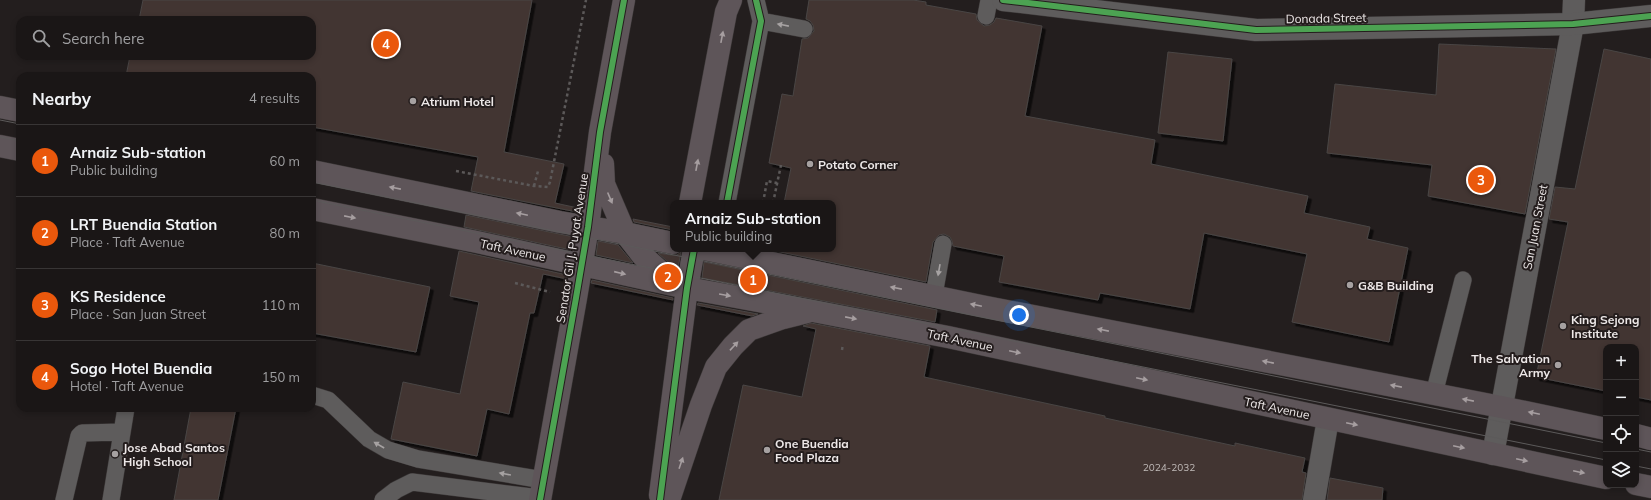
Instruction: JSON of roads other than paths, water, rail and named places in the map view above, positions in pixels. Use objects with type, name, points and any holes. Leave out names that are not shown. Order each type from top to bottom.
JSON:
[{"type":"main road","name":"Senator Gil J. Puyat Avenue","points":[[541,493],[588,227],[600,132],[624,0]]},
{"type":"main road","points":[[691,200],[726,12],[731,0]]},
{"type":"main road","points":[[0,107],[16,110]]},
{"type":"main road","points":[[600,132],[604,184],[625,233],[642,255],[663,274],[687,288]]},
{"type":"main road","points":[[0,146],[16,149]]},
{"type":"main road","points":[[316,172],[670,242]]},
{"type":"main road","name":"Taft Avenue","points":[[316,211],[470,240],[687,288],[955,339],[1603,477]]},
{"type":"main road","points":[[660,500],[687,288],[693,252]]},
{"type":"main road","points":[[719,252],[1501,406],[1603,428]]},
{"type":"main road","points":[[669,500],[701,405],[716,367],[733,346],[750,330],[784,318],[813,311]]},
{"type":"main road","points":[[1639,436],[1651,438]]},
{"type":"main road","points":[[1639,485],[1651,487]]},
{"type":"street","name":"Donada Street","points":[[1004,0],[1256,30],[1573,24],[1651,16]]},
{"type":"street","name":"San Juan Street","points":[[1493,454],[1573,24],[1574,0]]},
{"type":"street","points":[[1314,500],[1328,419]]},
{"type":"lane","points":[[728,200],[761,21],[756,0]]},
{"type":"lane","points":[[761,21],[804,29]]},
{"type":"lane","points":[[934,295],[943,244]]},
{"type":"lane","points":[[1434,394],[1463,280]]},
{"type":"lane","points":[[316,396],[328,400],[369,439],[388,450],[541,493]]},
{"type":"lane","points":[[111,500],[125,412]]},
{"type":"lane","points":[[64,500],[79,436],[82,433],[122,432]]},
{"type":"lane","points":[[383,500],[396,490],[412,482],[541,493]]},
{"type":"tram line","points":[[0,120],[16,123]]},
{"type":"tram line","points":[[0,137],[16,140]]},
{"type":"tram line","points":[[316,183],[1603,442]]},
{"type":"tram line","points":[[316,201],[1603,459]]},
{"type":"tram line","points":[[1639,450],[1651,452]]},
{"type":"tram line","points":[[1639,467],[1651,469]]},
{"type":"place","name":"Sogo Hotel Buendia","points":[[386,44]]},
{"type":"place","name":"Atrium Hotel","points":[[413,101]]},
{"type":"place","name":"Potato Corner","points":[[810,164]]},
{"type":"place","name":"KS Residence","points":[[1481,180]]},
{"type":"place","name":"LRT Buendia Station","points":[[668,277]]},
{"type":"place","name":"Arnaiz Sub-station","points":[[753,280]]},
{"type":"place","name":"G&B Building","points":[[1350,285]]},
{"type":"place","name":"King Sejong Institute","points":[[1563,326]]},
{"type":"place","name":"The Salvation Army","points":[[1558,365]]},
{"type":"place","name":"One Buendia Food Plaza","points":[[767,450]]},
{"type":"place","name":"Jose Abad Santos High School","points":[[115,454]]}]
